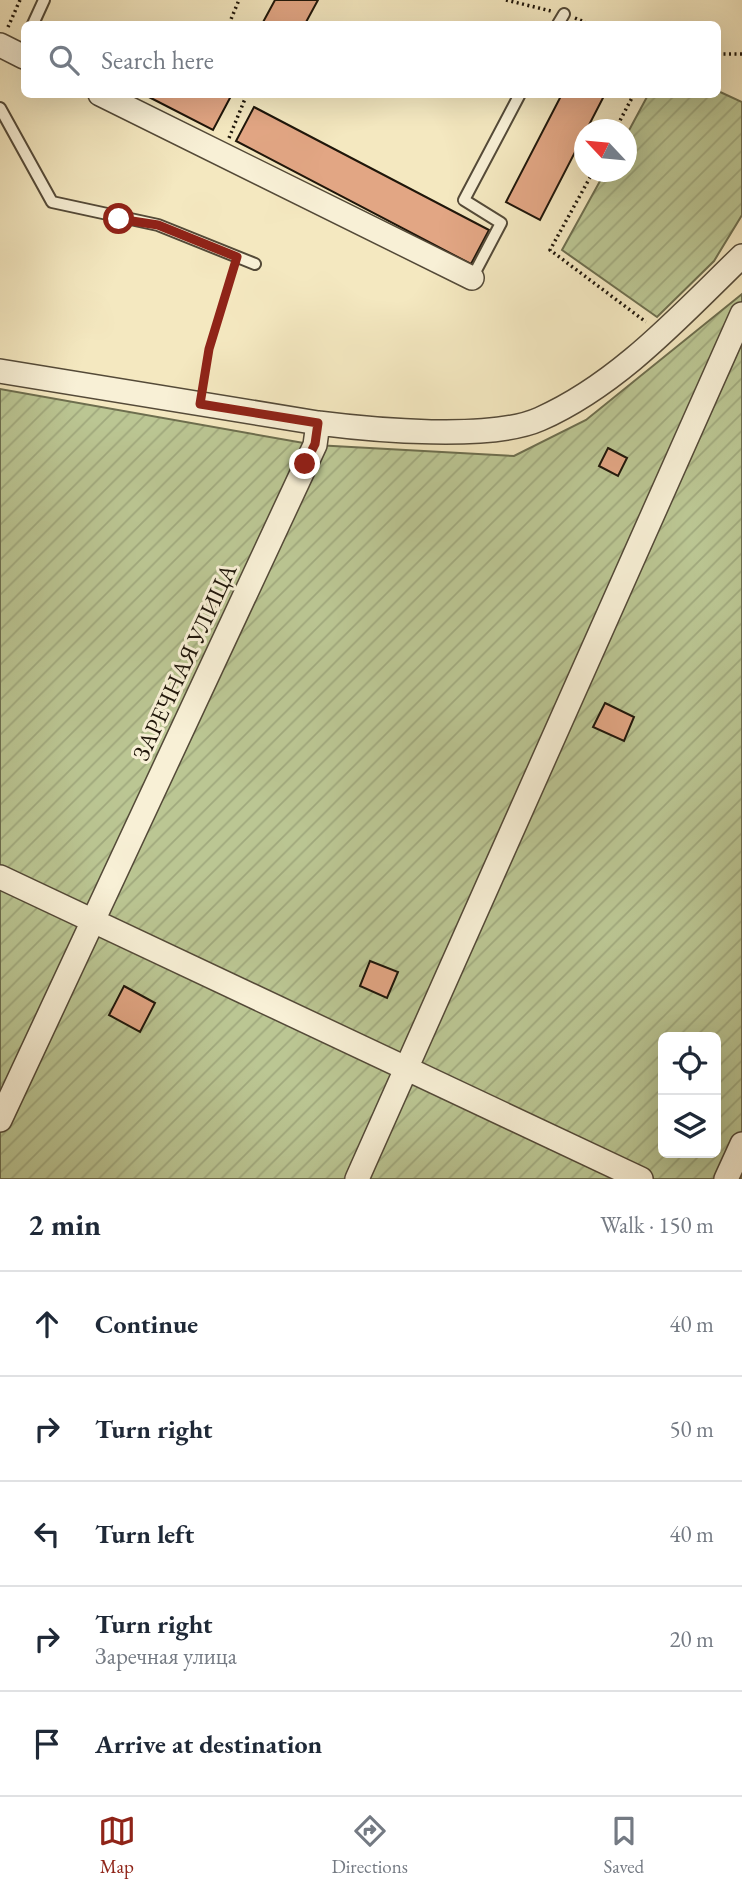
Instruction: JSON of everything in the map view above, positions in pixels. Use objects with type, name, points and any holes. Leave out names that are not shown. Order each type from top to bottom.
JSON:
[{"type":"street","points":[[108,98],[472,278]]},
{"type":"street","points":[[0,371],[318,423],[357,428],[475,432],[538,420],[607,380],[662,333],[742,256]]},
{"type":"street","points":[[357,1179],[742,314]]},
{"type":"street","name":"ЗАРЕЧНАЯ УЛИЦА","points":[[0,1120],[315,444],[318,423]]},
{"type":"street","points":[[0,877],[641,1179]]},
{"type":"street","points":[[726,1179],[742,1144]]},
{"type":"lane","points":[[34,21],[44,0]]},
{"type":"lane","points":[[560,21],[564,14]]},
{"type":"lane","points":[[472,278],[501,223],[464,200],[518,98]]},
{"type":"lane","points":[[0,108],[52,202],[158,225],[255,264]]},
{"type":"path","points":[[14,49],[20,0]]},
{"type":"path","points":[[230,21],[239,0]]},
{"type":"path","points":[[506,0],[564,14]]},
{"type":"path","points":[[721,54],[742,54]]},
{"type":"path","points":[[222,155],[245,98]]},
{"type":"path","points":[[621,119],[632,98]]},
{"type":"path","points":[[587,182],[550,250],[662,333]]},
{"type":"path","points":[[200,404],[209,349],[237,257]]},
{"type":"green space","points":[[721,92],[742,102],[742,215],[714,261],[657,317],[562,250],[599,182],[637,182],[635,119],[646,98],[721,98]]},
{"type":"green space","points":[[742,294],[742,1179],[0,1179],[0,389],[315,445],[514,456],[586,420]]},
{"type":"building","points":[[275,0],[318,0],[307,21],[264,21]]},
{"type":"building","points":[[151,98],[230,98],[213,130]]},
{"type":"building","points":[[560,98],[603,98],[592,119],[574,119],[574,154],[540,220],[506,202]]},
{"type":"building","points":[[254,107],[489,230],[471,264],[236,141]]},
{"type":"building","points":[[608,448],[627,458],[618,476],[599,466]]},
{"type":"building","points":[[605,703],[634,717],[624,741],[593,727]]},
{"type":"building","points":[[370,961],[398,972],[387,998],[360,986]]},
{"type":"building","points":[[124,986],[155,1003],[140,1032],[109,1015]]},
{"type":"route","points":[[119,219],[158,225],[237,257],[209,349],[200,404],[318,423],[315,444],[305,464]]}]
